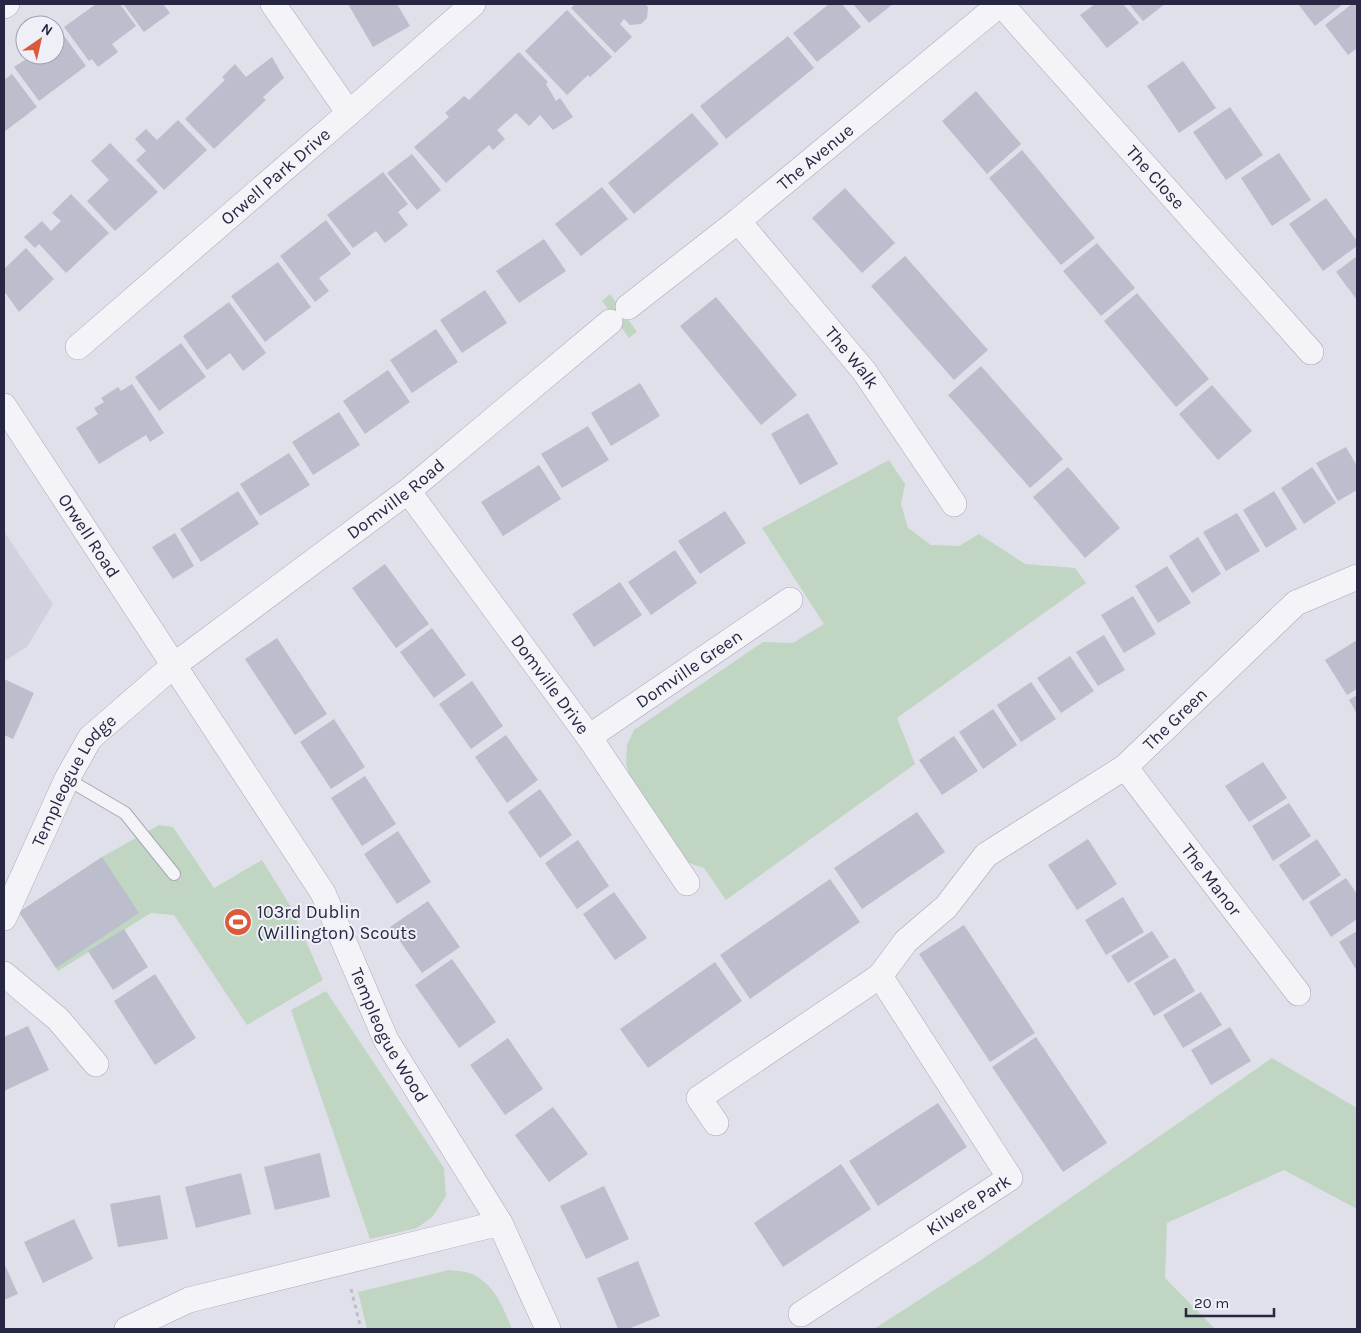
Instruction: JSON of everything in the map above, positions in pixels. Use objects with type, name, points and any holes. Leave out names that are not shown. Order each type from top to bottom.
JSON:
[{"type":"street","points":[[273,4],[349,113]]},
{"type":"street","name":"Orwell Park Drive","points":[[78,347],[473,4]]},
{"type":"street","name":"The Avenue","points":[[619,314],[738,221],[1000,4]]},
{"type":"street","name":"The Close","points":[[1000,4],[1311,352]]},
{"type":"street","name":"The Walk","points":[[738,221],[864,371],[954,504]]},
{"type":"street","name":"Domville Road","points":[[173,666],[408,491],[619,314]]},
{"type":"street","name":"Orwell Road","points":[[4,406],[173,666]]},
{"type":"street","name":"Domville Drive","points":[[408,491],[588,737],[688,883]]},
{"type":"street","name":"The Green","points":[[880,976],[906,941],[946,907],[986,855],[1125,767],[1296,604],[1357,577]]},
{"type":"street","name":"Domville Green","points":[[588,737],[790,600]]},
{"type":"street","name":"Templeogue Lodge","points":[[4,918],[67,779],[90,738],[173,666]]},
{"type":"street","name":"Templeogue Wood","points":[[173,666],[324,893],[386,1040],[500,1224],[548,1329]]},
{"type":"street","name":"The Manor","points":[[1125,767],[1298,993]]},
{"type":"street","points":[[4,974],[58,1019],[96,1064]]},
{"type":"street","points":[[716,1123],[699,1098],[880,976]]},
{"type":"street","name":"Kilvere Park","points":[[801,1314],[1010,1178],[880,976]]},
{"type":"street","points":[[127,1329],[189,1300],[500,1224]]},
{"type":"lane","points":[[67,779],[125,813],[174,874]]},
{"type":"path","points":[[351,1287],[361,1329]]},
{"type":"shaded area","points":[[4,532],[53,604],[27,647],[4,661]]},
{"type":"green space","points":[[610,294],[637,332],[629,338],[602,301]]},
{"type":"green space","points":[[889,460],[905,484],[901,504],[908,528],[931,545],[959,546],[979,534],[1025,564],[1075,568],[1086,583],[897,718],[915,764],[726,900],[704,868],[686,862],[631,780],[626,764],[627,745],[634,730],[763,642],[793,643],[824,624],[762,528]]},
{"type":"green space","name":"103rd Dublin (Willington) Scouts","points":[[159,825],[173,827],[214,888],[262,860],[291,907],[323,980],[247,1025],[174,915],[151,913],[58,971],[19,912],[102,857]]},
{"type":"green space","points":[[326,991],[444,1168],[446,1196],[433,1216],[417,1228],[370,1239],[291,1010]]},
{"type":"green space","points":[[1272,1058],[1357,1108],[1357,1209],[1284,1170],[1167,1223],[1165,1278],[1215,1329],[874,1329],[981,1260]]},
{"type":"green space","points":[[449,1270],[472,1274],[487,1284],[497,1297],[512,1329],[367,1329],[358,1292]]},
{"type":"building","points":[[96,4],[120,4],[136,26],[112,44],[118,52],[98,67],[92,59],[89,61],[65,26]]},
{"type":"building","points":[[123,4],[163,4],[170,13],[144,32]]},
{"type":"building","points":[[348,4],[397,4],[410,26],[373,47]]},
{"type":"building","points":[[575,4],[645,4],[648,7],[647,18],[641,24],[630,25],[624,19],[620,24],[632,37],[615,53],[571,8]]},
{"type":"building","points":[[829,4],[842,4],[861,27],[817,62],[793,33]]},
{"type":"building","points":[[853,4],[893,4],[869,23]]},
{"type":"building","points":[[1095,4],[1123,4],[1139,23],[1107,48],[1080,15]]},
{"type":"building","points":[[1129,4],[1165,4],[1143,21]]},
{"type":"building","points":[[1298,4],[1343,4],[1315,26]]},
{"type":"building","points":[[1352,4],[1357,4],[1357,48],[1348,55],[1325,25]]},
{"type":"building","points":[[567,10],[612,57],[590,77],[588,75],[567,95],[525,51]]},
{"type":"building","points":[[788,36],[814,68],[726,139],[700,106]]},
{"type":"building","points":[[65,37],[86,66],[39,101],[14,67],[17,65],[65,65]]},
{"type":"building","points":[[519,52],[548,82],[546,84],[556,101],[560,98],[573,117],[553,130],[540,115],[529,126],[516,113],[497,130],[505,139],[493,150],[489,145],[446,183],[414,147],[449,117],[445,113],[464,96],[469,100]]},
{"type":"building","points":[[272,57],[284,78],[263,97],[266,100],[214,149],[185,119],[225,80],[222,77],[235,64],[246,77]]},
{"type":"building","points":[[1183,61],[1216,108],[1179,133],[1147,86]]},
{"type":"building","points":[[12,74],[37,107],[4,132],[4,80]]},
{"type":"building","points":[[976,91],[1021,144],[987,174],[942,121]]},
{"type":"building","points":[[1230,107],[1263,155],[1226,180],[1193,132]]},
{"type":"building","points":[[692,113],[719,144],[634,214],[608,183]]},
{"type":"building","points":[[178,120],[207,150],[164,190],[136,160],[146,151],[135,139],[146,129],[157,140]]},
{"type":"building","points":[[110,143],[158,192],[115,231],[87,201],[109,180],[91,161]]},
{"type":"building","points":[[1022,150],[1095,238],[1061,265],[989,178]]},
{"type":"building","points":[[1279,153],[1311,200],[1272,226],[1241,178]]},
{"type":"building","points":[[412,154],[441,190],[417,210],[387,173]]},
{"type":"building","points":[[383,172],[408,204],[398,212],[408,225],[385,243],[376,231],[353,248],[327,215]]},
{"type":"building","points":[[602,187],[628,219],[581,256],[555,224]]},
{"type":"building","points":[[845,188],[895,243],[862,273],[812,218]]},
{"type":"building","points":[[71,194],[109,233],[66,273],[39,244],[35,248],[24,237],[42,221],[51,231],[61,221],[52,213]]},
{"type":"building","points":[[1326,198],[1357,241],[1357,246],[1323,271],[1289,224]]},
{"type":"building","points":[[326,220],[351,254],[319,278],[329,291],[315,302],[280,256]]},
{"type":"building","points":[[544,239],[566,271],[519,303],[496,271]]},
{"type":"building","points":[[1097,243],[1135,288],[1101,316],[1063,271]]},
{"type":"building","points":[[26,248],[54,279],[19,312],[4,291],[4,269]]},
{"type":"building","points":[[905,256],[988,350],[954,380],[871,286]]},
{"type":"building","points":[[1357,256],[1357,300],[1336,272]]},
{"type":"building","points":[[278,262],[311,307],[265,342],[231,296]]},
{"type":"building","points":[[485,290],[507,323],[462,353],[440,320]]},
{"type":"building","points":[[1137,293],[1209,379],[1176,407],[1104,321]]},
{"type":"building","points":[[716,297],[797,395],[761,425],[680,326]]},
{"type":"building","points":[[229,302],[266,353],[243,371],[230,353],[207,370],[183,336]]},
{"type":"building","points":[[436,329],[458,362],[412,393],[390,360]]},
{"type":"building","points":[[181,343],[206,377],[159,411],[135,377]]},
{"type":"building","points":[[981,366],[1063,459],[1030,488],[948,395]]},
{"type":"building","points":[[388,370],[410,402],[365,434],[343,401]]},
{"type":"building","points":[[640,383],[660,416],[611,446],[591,413]]},
{"type":"building","points":[[132,384],[164,433],[150,442],[146,435],[99,464],[76,428],[98,414],[94,408],[104,402],[101,398],[118,387],[121,391]]},
{"type":"building","points":[[1212,385],[1252,431],[1218,460],[1179,414]]},
{"type":"building","points":[[339,412],[360,445],[313,475],[292,442]]},
{"type":"building","points":[[808,413],[838,464],[800,485],[771,434]]},
{"type":"building","points":[[588,426],[609,460],[562,488],[541,454]]},
{"type":"building","points":[[1346,447],[1357,466],[1357,490],[1338,501],[1316,463]]},
{"type":"building","points":[[289,453],[310,485],[260,516],[240,484]]},
{"type":"building","points":[[539,465],[561,499],[503,536],[481,502]]},
{"type":"building","points":[[1068,467],[1120,528],[1085,558],[1033,497]]},
{"type":"building","points":[[1312,467],[1336,503],[1304,524],[1281,488]]},
{"type":"building","points":[[238,491],[259,524],[201,562],[180,529]]},
{"type":"building","points":[[1274,491],[1297,529],[1266,548],[1243,510]]},
{"type":"building","points":[[725,511],[746,543],[700,574],[678,541]]},
{"type":"building","points":[[1237,513],[1260,551],[1226,571],[1203,532]]},
{"type":"building","points":[[175,533],[194,566],[173,579],[152,547]]},
{"type":"building","points":[[1198,537],[1221,574],[1192,593],[1169,556]]},
{"type":"building","points":[[675,550],[697,583],[651,615],[628,582]]},
{"type":"building","points":[[385,564],[429,624],[396,648],[352,588]]},
{"type":"building","points":[[1167,566],[1191,603],[1158,623],[1135,586]]},
{"type":"building","points":[[620,582],[642,615],[594,647],[572,614]]},
{"type":"building","points":[[1133,596],[1156,634],[1124,653],[1101,615]]},
{"type":"building","points":[[432,628],[466,675],[434,698],[400,652]]},
{"type":"building","points":[[1104,635],[1125,670],[1098,686],[1076,652]]},
{"type":"building","points":[[277,638],[327,714],[295,735],[245,659]]},
{"type":"building","points":[[1357,640],[1357,689],[1347,695],[1325,660]]},
{"type":"building","points":[[1070,656],[1094,691],[1061,713],[1037,678]]},
{"type":"building","points":[[4,679],[34,693],[13,739],[4,735]]},
{"type":"building","points":[[472,681],[503,726],[471,749],[439,704]]},
{"type":"building","points":[[1031,682],[1056,719],[1021,742],[997,705]]},
{"type":"building","points":[[1357,695],[1357,714],[1349,700]]},
{"type":"building","points":[[993,709],[1017,745],[983,769],[959,732]]},
{"type":"building","points":[[334,719],[365,767],[331,789],[300,742]]},
{"type":"building","points":[[506,735],[538,780],[507,803],[475,757]]},
{"type":"building","points":[[954,736],[978,771],[942,795],[919,760]]},
{"type":"building","points":[[1263,762],[1287,798],[1249,822],[1225,786]]},
{"type":"building","points":[[365,776],[396,824],[362,846],[331,798]]},
{"type":"building","points":[[540,789],[572,835],[540,858],[508,812]]},
{"type":"building","points":[[1289,803],[1311,836],[1273,861],[1252,826]]},
{"type":"building","points":[[917,812],[945,852],[862,909],[834,868]]},
{"type":"building","points":[[398,831],[431,882],[397,904],[364,854]]},
{"type":"building","points":[[1088,839],[1117,884],[1077,910],[1048,865]]},
{"type":"building","points":[[1317,839],[1341,875],[1303,901],[1279,865]]},
{"type":"building","points":[[578,840],[609,886],[577,909],[545,863]]},
{"type":"building","points":[[102,857],[139,913],[56,968],[19,912]]},
{"type":"building","points":[[1346,878],[1357,894],[1357,919],[1331,937],[1309,902]]},
{"type":"building","points":[[830,879],[860,922],[750,999],[720,955]]},
{"type":"building","points":[[614,892],[647,938],[615,960],[583,914]]},
{"type":"building","points":[[1123,897],[1144,932],[1106,955],[1085,920]]},
{"type":"building","points":[[428,901],[460,947],[422,973],[390,927]]},
{"type":"building","points":[[964,925],[1035,1033],[990,1062],[919,954]]},
{"type":"building","points":[[124,929],[148,967],[113,990],[88,951]]},
{"type":"building","points":[[1152,931],[1169,957],[1128,983],[1111,956]]},
{"type":"building","points":[[1357,931],[1357,971],[1339,942]]},
{"type":"building","points":[[1175,958],[1195,991],[1154,1016],[1134,983]]},
{"type":"building","points":[[452,959],[496,1022],[459,1048],[415,985]]},
{"type":"building","points":[[715,962],[742,1001],[648,1068],[620,1029]]},
{"type":"building","points":[[155,974],[196,1038],[155,1065],[114,1001]]},
{"type":"building","points":[[1201,992],[1222,1025],[1183,1048],[1163,1015]]},
{"type":"building","points":[[28,1026],[49,1070],[4,1091],[4,1037]]},
{"type":"building","points":[[1230,1027],[1251,1061],[1211,1085],[1191,1050]]},
{"type":"building","points":[[1036,1037],[1107,1143],[1063,1172],[992,1067]]},
{"type":"building","points":[[508,1038],[543,1089],[505,1115],[470,1065]]},
{"type":"building","points":[[938,1103],[967,1147],[878,1206],[849,1161]]},
{"type":"building","points":[[553,1107],[588,1154],[549,1182],[515,1135]]},
{"type":"building","points":[[320,1153],[330,1197],[275,1210],[264,1167]]},
{"type":"building","points":[[841,1164],[871,1209],[783,1267],[754,1223]]},
{"type":"building","points":[[241,1173],[251,1214],[196,1228],[185,1187]]},
{"type":"building","points":[[604,1186],[629,1239],[586,1259],[560,1206]]},
{"type":"building","points":[[160,1195],[168,1239],[118,1247],[110,1204]]},
{"type":"building","points":[[74,1219],[93,1259],[43,1283],[24,1242]]},
{"type":"building","points":[[638,1261],[660,1316],[628,1329],[618,1329],[597,1278]]},
{"type":"building","points":[[4,1263],[18,1294],[4,1300]]},
{"type":"place","name":"103rd Dublin (Willington) Scouts","points":[[238,922]]}]
